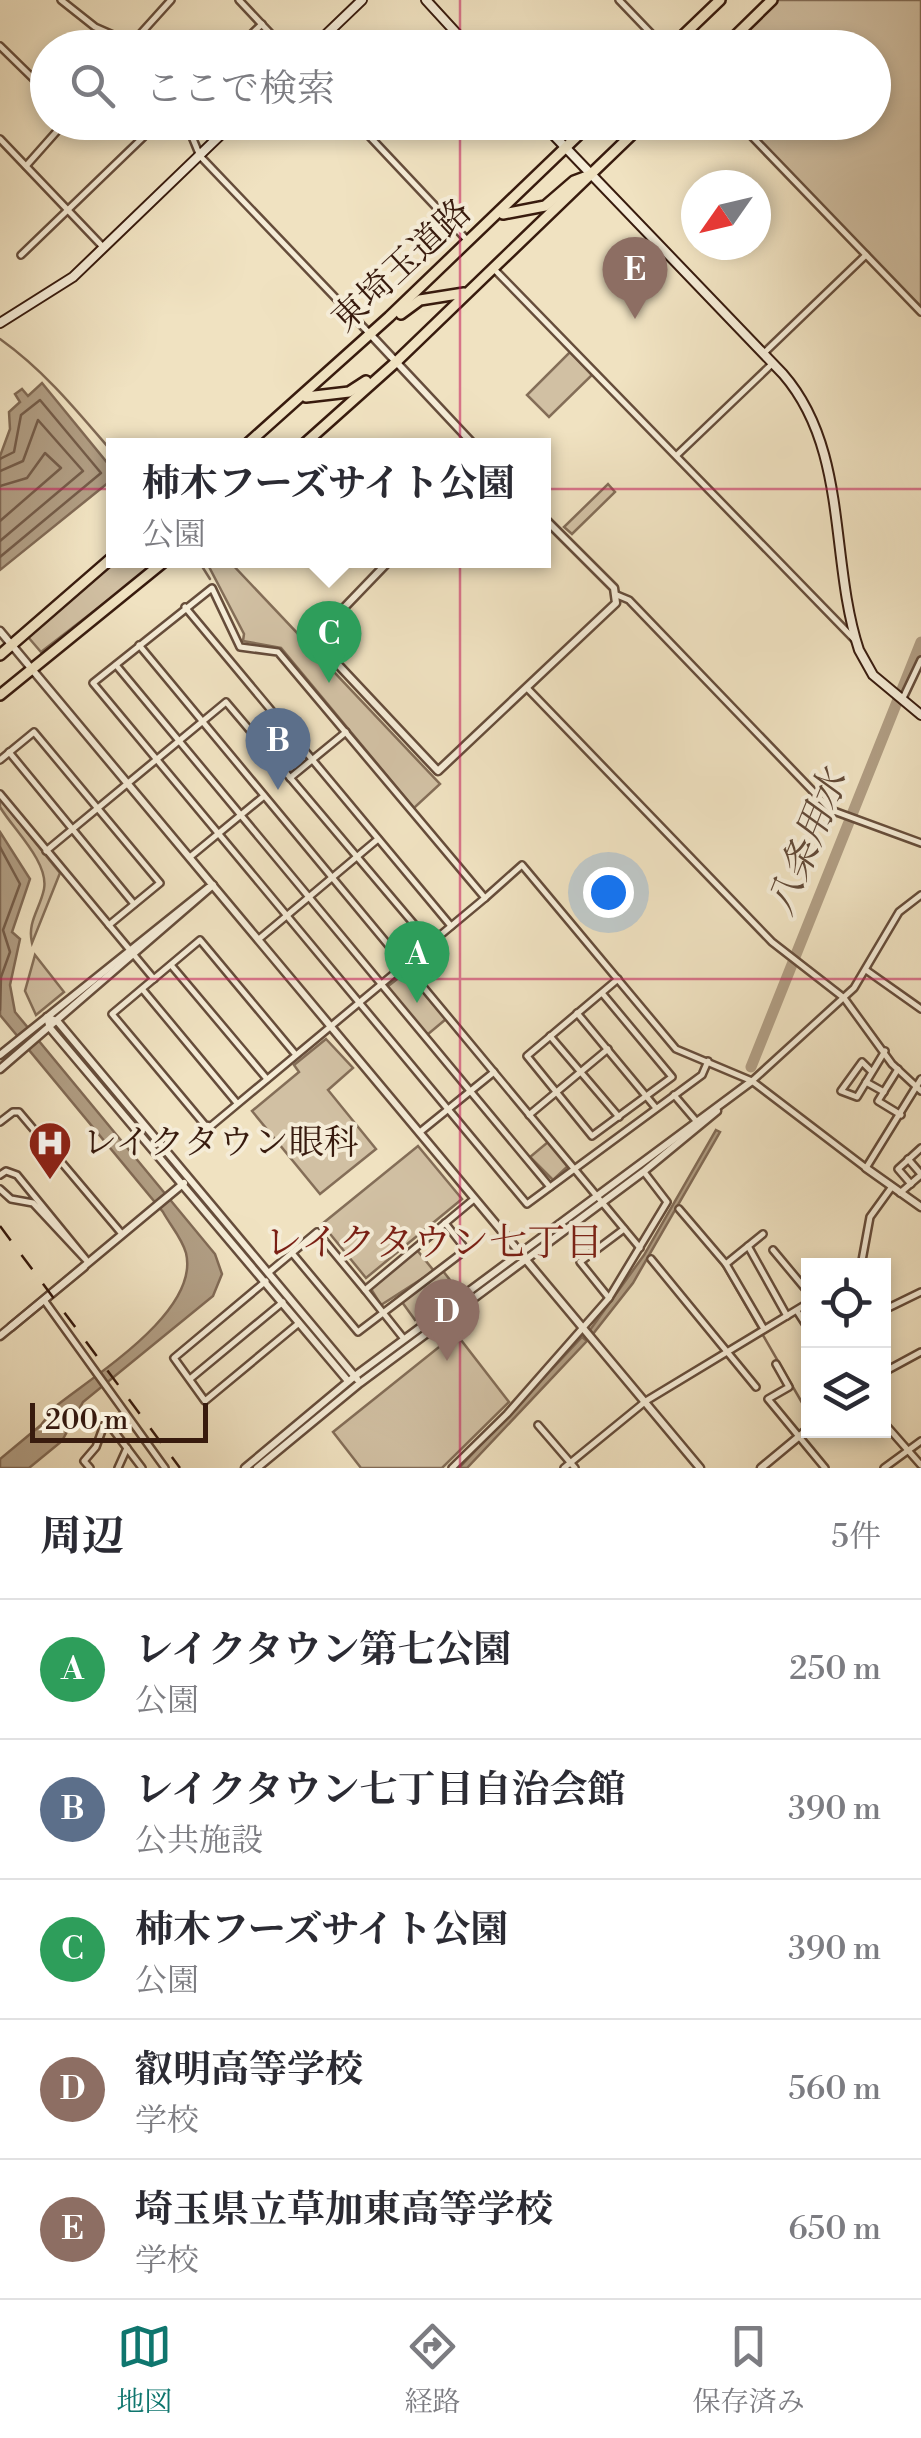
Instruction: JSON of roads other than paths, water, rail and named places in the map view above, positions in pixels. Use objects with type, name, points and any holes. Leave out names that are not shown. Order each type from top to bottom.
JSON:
[{"type":"highway","points":[[688,30],[720,0]]},
{"type":"highway","points":[[741,30],[772,0]]},
{"type":"highway","name":"東埼玉道路","points":[[254,438],[370,334],[573,140]]},
{"type":"highway","points":[[565,148],[576,140]]},
{"type":"highway","name":"東埼玉道路","points":[[311,438],[396,362],[627,140]]},
{"type":"highway","points":[[484,227],[510,210],[545,206],[574,181],[592,175]]},
{"type":"highway","points":[[370,334],[420,300],[450,299],[476,286]]},
{"type":"highway","points":[[291,406],[318,393],[350,392],[396,362]]},
{"type":"highway","points":[[0,655],[106,563]]},
{"type":"highway","points":[[0,695],[156,568]]},
{"type":"main road","points":[[331,30],[362,0]]},
{"type":"main road","points":[[426,0],[454,30]]},
{"type":"main road","points":[[0,323],[56,291],[216,140]]},
{"type":"main road","points":[[557,140],[764,353],[807,406],[820,438],[856,641],[866,666],[921,715]]},
{"type":"street","points":[[61,0],[103,30]]},
{"type":"street","points":[[144,30],[171,0]]},
{"type":"street","points":[[239,0],[268,30]]},
{"type":"street","points":[[619,0],[650,30]]},
{"type":"street","points":[[256,30],[262,24]]},
{"type":"street","points":[[0,46],[30,75]]},
{"type":"street","points":[[0,139],[104,248]]},
{"type":"street","points":[[26,166],[50,140]]},
{"type":"street","points":[[20,255],[141,140]]},
{"type":"street","points":[[193,140],[200,156],[467,438]]},
{"type":"street","points":[[373,140],[468,241]]},
{"type":"street","points":[[755,140],[921,312]]},
{"type":"street","points":[[764,353],[866,255]]},
{"type":"street","points":[[494,268],[856,641]]},
{"type":"street","points":[[677,455],[773,363]]},
{"type":"street","points":[[551,525],[618,594],[629,600],[824,803],[846,816],[921,843]]},
{"type":"street","points":[[382,568],[314,639],[434,770],[442,769],[612,607],[618,594]]},
{"type":"street","points":[[484,898],[278,652],[240,647],[215,590],[209,588],[93,683],[528,1204],[702,1075],[708,1060]]},
{"type":"street","points":[[185,607],[451,926]]},
{"type":"street","points":[[0,631],[700,1468]]},
{"type":"street","points":[[139,645],[640,1248]]},
{"type":"street","points":[[899,696],[921,660]]},
{"type":"street","points":[[116,664],[550,1187]]},
{"type":"street","points":[[913,678],[921,682]]},
{"type":"street","points":[[527,688],[793,959],[844,998],[898,1068],[920,1085],[866,1168]]},
{"type":"street","points":[[46,851],[226,702],[430,944]]},
{"type":"street","points":[[0,760],[34,732],[160,883],[109,925]]},
{"type":"street","points":[[290,778],[346,732]]},
{"type":"street","points":[[9,752],[134,904]]},
{"type":"street","points":[[0,794],[154,979]]},
{"type":"street","points":[[190,857],[264,796]]},
{"type":"street","points":[[259,939],[378,838]]},
{"type":"street","points":[[296,1055],[200,940],[112,1014],[205,1125],[211,1126],[430,944],[522,866],[676,1049],[752,1081],[921,1207]]},
{"type":"street","points":[[0,1055],[213,884]]},
{"type":"street","points":[[408,1343],[520,1252],[644,1172],[752,1081],[844,998],[899,912],[921,895]]},
{"type":"street","points":[[0,1070],[132,952]]},
{"type":"street","points":[[171,965],[266,1079]]},
{"type":"street","points":[[865,970],[921,1009]]},
{"type":"street","points":[[602,993],[672,1077],[592,1136],[527,1056],[618,979]]},
{"type":"street","points":[[142,989],[238,1103]]},
{"type":"street","points":[[577,1013],[656,1108]]},
{"type":"street","points":[[47,1017],[58,1022],[186,1182]]},
{"type":"street","points":[[47,1017],[50,1028],[354,1382]]},
{"type":"street","points":[[550,1036],[619,1117]]},
{"type":"street","points":[[530,1114],[608,1049]]},
{"type":"street","points":[[872,1072],[862,1062],[841,1091],[857,1097],[885,1051]]},
{"type":"street","points":[[898,1068],[878,1101],[902,1115]]},
{"type":"street","points":[[420,1132],[494,1072]]},
{"type":"street","points":[[245,1468],[354,1382],[526,1259],[752,1081]]},
{"type":"street","points":[[866,1082],[884,1092]]},
{"type":"street","points":[[674,1096],[697,1122]]},
{"type":"street","points":[[0,1122],[13,1112],[20,1112],[122,1234]]},
{"type":"street","points":[[911,1184],[898,1169],[921,1148]]},
{"type":"street","points":[[900,1193],[921,1174],[908,1159]]},
{"type":"street","points":[[0,1175],[12,1172],[22,1181],[88,1262]]},
{"type":"street","points":[[452,1468],[587,1334],[667,1202],[644,1172]]},
{"type":"street","points":[[18,1198],[22,1181]]},
{"type":"street","points":[[0,1336],[186,1182]]},
{"type":"street","points":[[862,1258],[870,1217],[891,1188]]},
{"type":"street","points":[[0,1189],[6,1196],[33,1203],[88,1262]]},
{"type":"street","points":[[365,1290],[476,1198]]},
{"type":"street","points":[[680,1209],[726,1264],[762,1330]]},
{"type":"street","points":[[292,1253],[358,1332],[464,1252],[445,1223]]},
{"type":"street","points":[[610,1298],[580,1262],[624,1229]]},
{"type":"street","points":[[299,1323],[206,1401],[174,1358],[316,1232],[408,1343]]},
{"type":"street","points":[[726,1264],[763,1234]]},
{"type":"street","points":[[748,1246],[787,1316]]},
{"type":"street","points":[[773,1250],[801,1284]]},
{"type":"street","points":[[650,1259],[756,1388]]},
{"type":"street","points":[[267,1277],[299,1323],[354,1382]]},
{"type":"street","points":[[891,1307],[921,1292]]},
{"type":"street","points":[[44,1300],[165,1468]]},
{"type":"street","points":[[190,1380],[283,1302]]},
{"type":"street","points":[[564,1468],[573,1466],[646,1402],[801,1308]]},
{"type":"street","points":[[797,1311],[801,1317]]},
{"type":"street","points":[[891,1368],[921,1352]]},
{"type":"street","points":[[776,1364],[789,1387],[768,1399],[825,1468]]},
{"type":"street","points":[[257,1468],[354,1382]]},
{"type":"street","points":[[90,1468],[84,1460],[96,1447],[104,1425],[142,1468]]},
{"type":"street","points":[[538,1425],[573,1466]]},
{"type":"street","points":[[891,1432],[921,1465]]},
{"type":"street","points":[[761,1468],[799,1437]]},
{"type":"street","points":[[884,1468],[921,1441]]},
{"type":"street","points":[[118,1468],[127,1448]]},
{"type":"water","points":[[42,383],[106,461],[106,484],[0,570],[0,456],[10,429],[9,412],[20,402],[15,394],[22,389],[28,396]]},
{"type":"water","points":[[0,832],[30,879],[12,932],[20,939],[10,985],[15,1012],[215,1254],[222,1274],[213,1296],[83,1402],[62,1441],[29,1468],[0,1468],[0,1459],[41,1425],[56,1406],[118,1359],[162,1318],[186,1275],[186,1253],[163,1212],[0,1015]]},
{"type":"water","points":[[716,1130],[720,1132],[633,1283],[593,1334],[590,1330],[644,1255]]},
{"type":"water","points":[[582,1337],[587,1341],[467,1468],[459,1468]]},
{"type":"waterway","points":[[0,339],[46,378],[106,445]]},
{"type":"waterway","points":[[203,568],[210,579]]},
{"type":"waterway","name":"八条用水","points":[[751,1067],[921,642]]},
{"type":"waterway","points":[[679,1213],[723,1266],[801,1401]]},
{"type":"railway","points":[[0,1226],[180,1468]]},
{"type":"place","name":"埼玉県立草加東高等学校","points":[[635,319]]},
{"type":"place","name":"柿木フーズサイト公園","points":[[329,683]]},
{"type":"place","name":"レイクタウン七丁目自治会館","points":[[278,790]]},
{"type":"place","name":"レイクタウン第七公園","points":[[417,1003]]},
{"type":"place","name":"レイクタウン眼科","points":[[50,1181]]},
{"type":"place","name":"叡明高等学校","points":[[447,1361]]},
{"type":"district","name":"レイクタウン七丁目","points":[[434,1243]]}]
